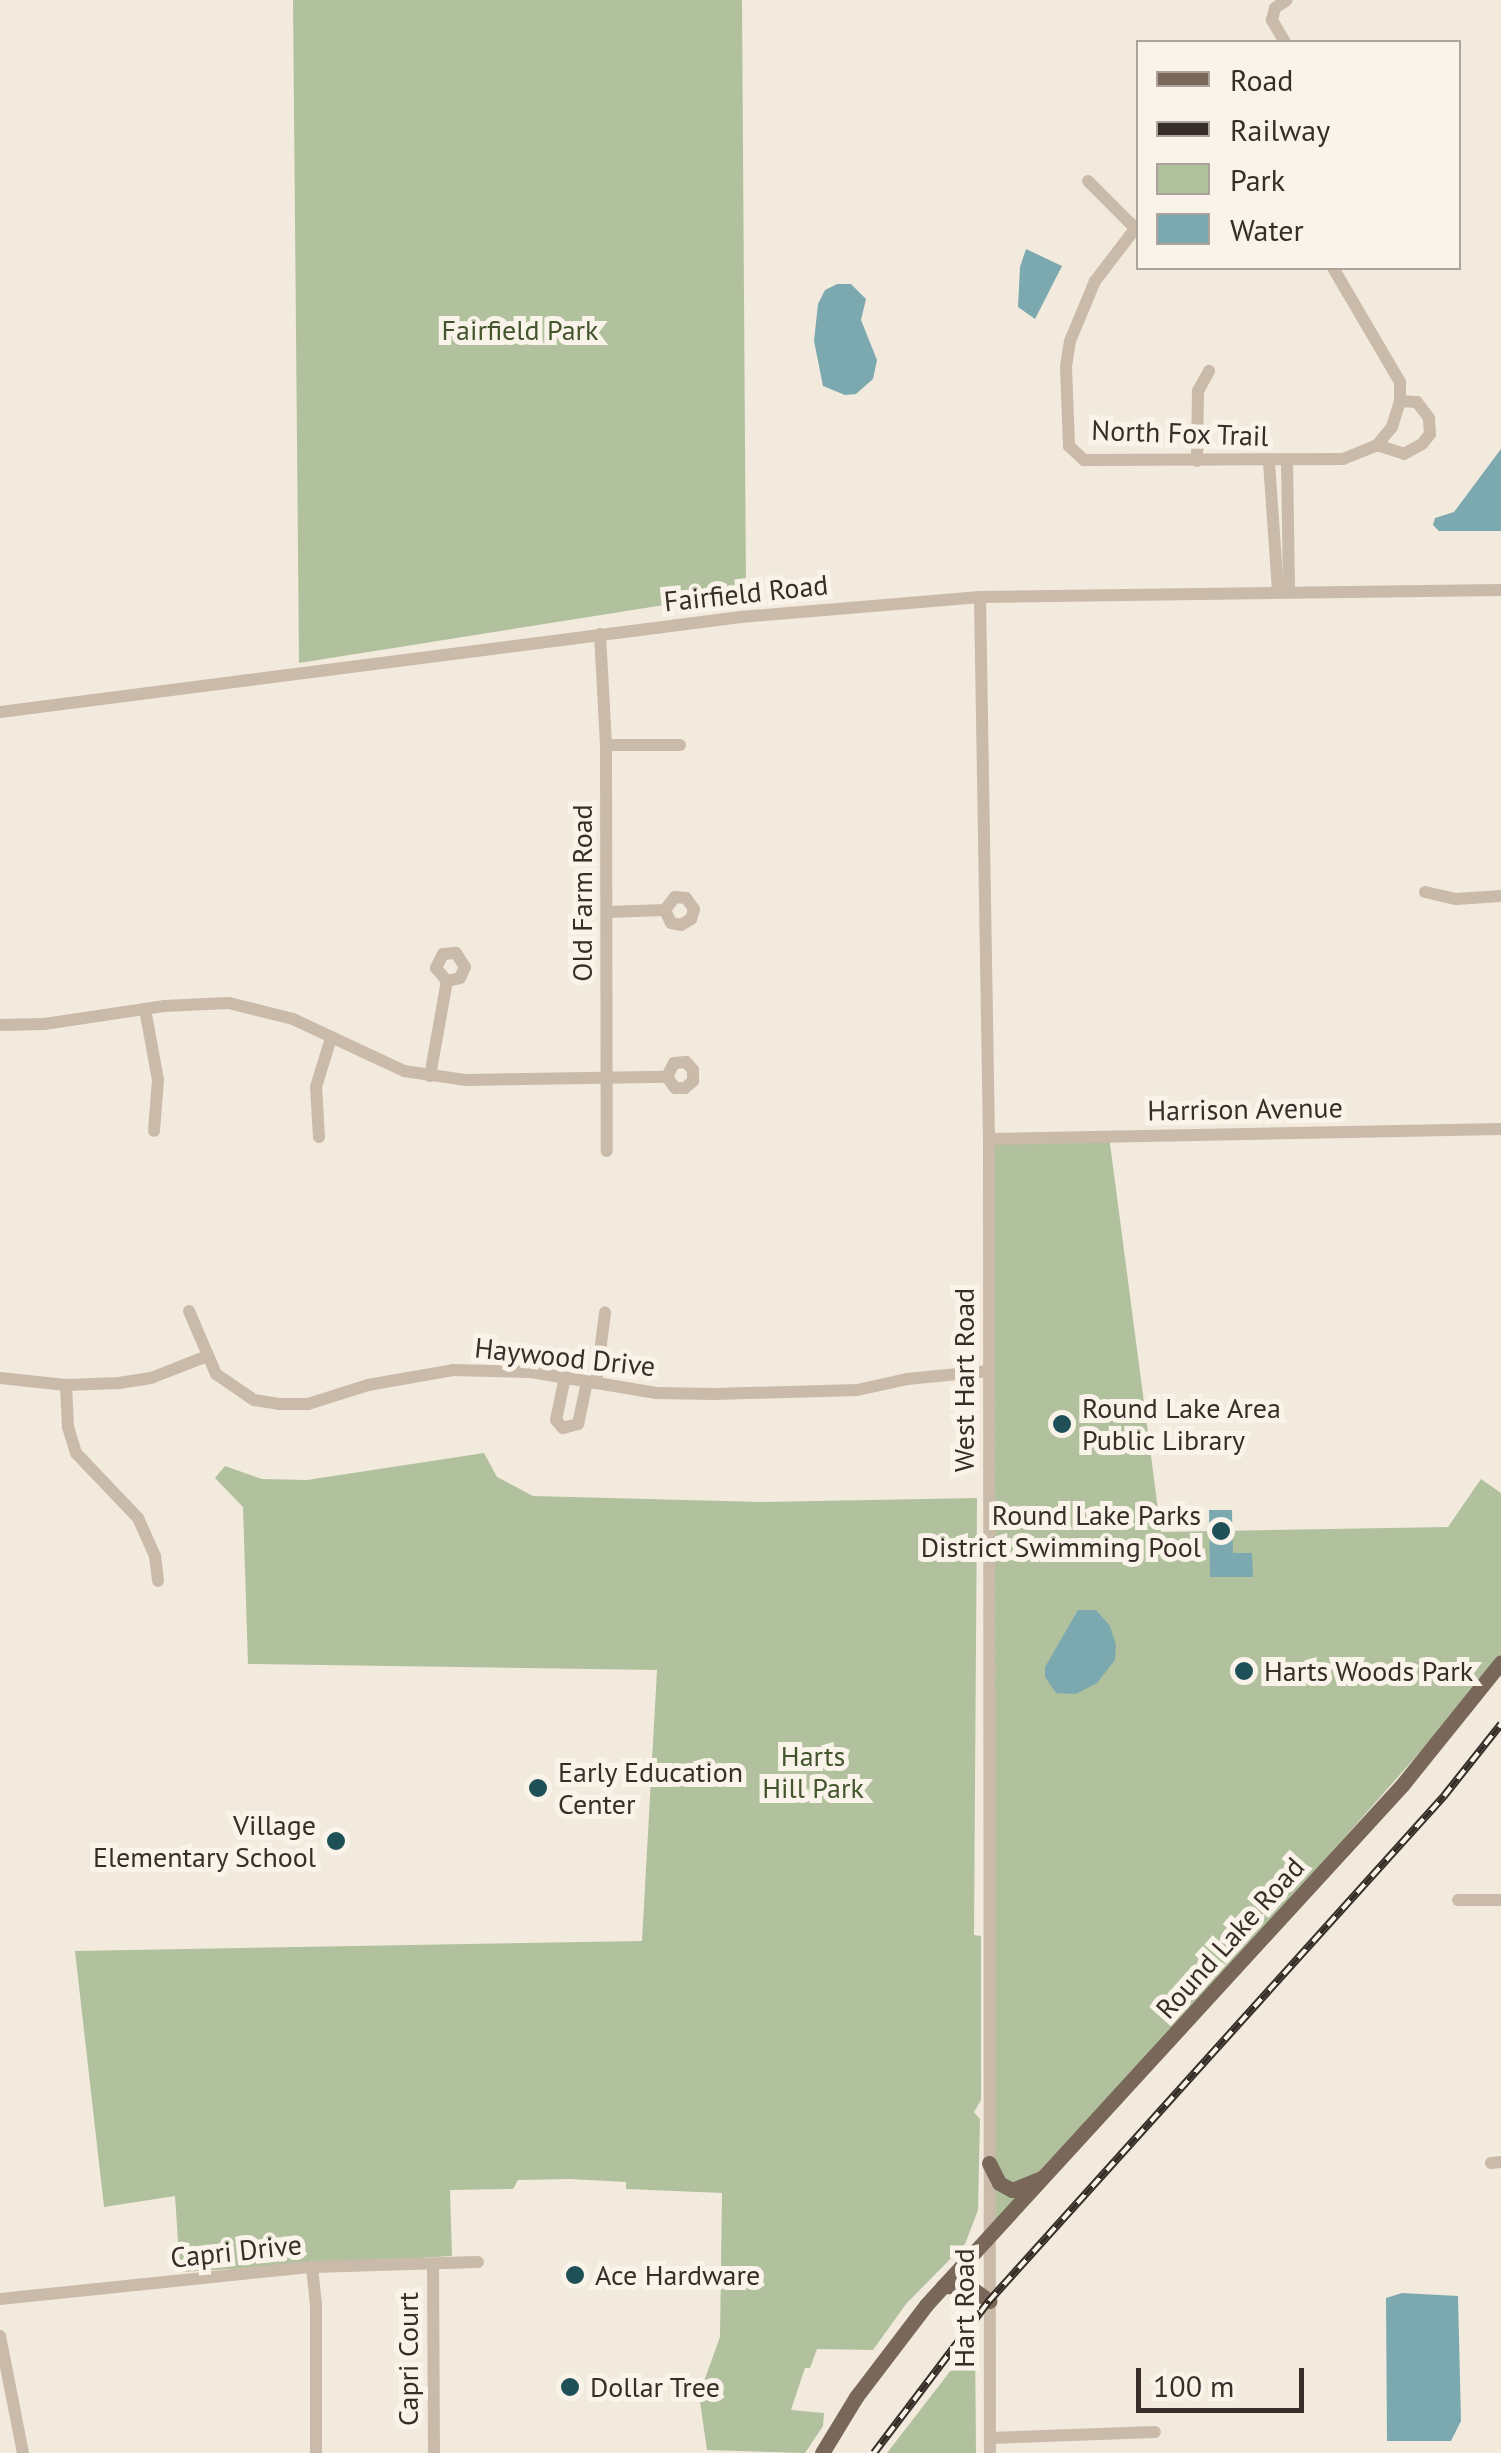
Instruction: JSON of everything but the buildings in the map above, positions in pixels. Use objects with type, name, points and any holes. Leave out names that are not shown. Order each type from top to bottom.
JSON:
[{"type":"main road","name":"Round Lake Road","points":[[822,2453],[856,2397],[943,2286],[988,2242],[1403,1784],[1501,1662]]},
{"type":"main road","points":[[989,2162],[999,2183],[1012,2190],[1050,2174]]},
{"type":"main road","points":[[943,2286],[970,2287],[989,2301]]},
{"type":"street","points":[[1284,40],[1272,20],[1275,8],[1287,0]]},
{"type":"street","points":[[1088,181],[1136,225]]},
{"type":"street","name":"North Fox Trail","points":[[1136,227],[1095,281],[1070,341],[1066,367],[1069,446],[1084,460],[1343,460],[1377,445],[1404,454],[1422,444],[1430,434],[1429,418],[1416,402],[1400,401]]},
{"type":"street","points":[[1334,270],[1395,369],[1400,401],[1392,427],[1377,445]]},
{"type":"street","points":[[1197,460],[1198,392],[1209,371]]},
{"type":"street","points":[[1284,592],[1291,461]]},
{"type":"street","points":[[1269,462],[1269,514],[1284,592]]},
{"type":"street","name":"Fairfield Road","points":[[0,712],[742,617],[980,597],[1501,590]]},
{"type":"street","name":"West Hart Road","points":[[980,597],[989,1139],[989,2162]]},
{"type":"street","name":"Old Farm Road","points":[[600,634],[606,746],[607,1151]]},
{"type":"street","points":[[606,746],[680,745]]},
{"type":"street","points":[[1425,892],[1456,899],[1501,896]]},
{"type":"street","points":[[607,912],[665,910]]},
{"type":"street","points":[[430,1076],[447,981]]},
{"type":"street","points":[[0,1026],[198,1002],[248,1006],[293,1019],[404,1071],[430,1076],[466,1080],[667,1077]]},
{"type":"street","points":[[146,1009],[158,1080],[154,1131]]},
{"type":"street","points":[[319,1137],[316,1087],[331,1038]]},
{"type":"street","name":"Harrison Avenue","points":[[989,1139],[1501,1129]]},
{"type":"street","name":"Haywood Drive","points":[[189,1311],[205,1356],[231,1388],[254,1400],[279,1404],[308,1404],[368,1386],[453,1370],[565,1378],[656,1393],[857,1390],[908,1378],[989,1371]]},
{"type":"street","points":[[565,1378],[556,1420],[563,1428],[578,1424],[605,1314]]},
{"type":"street","points":[[0,1378],[66,1385],[151,1378],[205,1356]]},
{"type":"street","points":[[66,1385],[68,1427],[76,1452],[138,1518],[155,1556],[158,1582]]},
{"type":"street","points":[[1458,1900],[1501,1900]]},
{"type":"street","name":"Hart Road","points":[[989,2162],[990,2453]]},
{"type":"street","name":"Capri Drive","points":[[0,2300],[312,2267],[478,2262]]},
{"type":"street","name":"Capri Court","points":[[433,2264],[434,2453]]},
{"type":"street","points":[[312,2267],[316,2304],[316,2453]]},
{"type":"street","points":[[0,2336],[23,2453]]},
{"type":"street","points":[[990,2438],[1155,2432]]},
{"type":"green space","name":"Fairfield Park","points":[[293,0],[742,0],[746,592],[299,663]]},
{"type":"green space","name":"Harts Woods Park","points":[[1109,1136],[1161,1532],[1448,1527],[1481,1479],[1501,1493],[1501,1660],[988,2242],[989,1139]]},
{"type":"green space","name":"Harts Hill Park","points":[[484,1453],[497,1477],[533,1496],[762,1502],[977,1498],[974,1935],[981,1936],[981,2100],[974,2112],[980,2119],[978,2210],[965,2244],[906,2304],[873,2350],[817,2349],[810,2368],[805,2368],[791,2410],[824,2413],[823,2426],[805,2453],[707,2450],[699,2395],[720,2337],[722,2193],[626,2189],[626,2182],[518,2180],[513,2189],[450,2190],[452,2256],[180,2272],[175,2196],[104,2207],[75,1951],[642,1941],[657,1670],[248,1664],[243,1507],[215,1478],[225,1466],[262,1479],[307,1480]]},
{"type":"green space","points":[[975,2339],[976,2453],[887,2453]]},
{"type":"water","points":[[1026,249],[1062,266],[1035,319],[1018,307],[1020,267]]},
{"type":"water","points":[[837,284],[851,284],[866,299],[861,320],[877,360],[873,379],[856,394],[845,395],[823,386],[814,341],[818,304],[825,290]]},
{"type":"water","points":[[1501,449],[1501,531],[1439,531],[1433,525],[1435,518],[1454,512]]},
{"type":"water","name":"Round Lake Parks District Swimming Pool","points":[[1209,1510],[1232,1510],[1233,1553],[1252,1553],[1253,1577],[1210,1577]]},
{"type":"water","points":[[1078,1610],[1096,1610],[1110,1626],[1116,1645],[1115,1660],[1097,1683],[1076,1694],[1056,1693],[1045,1677],[1045,1667]]},
{"type":"water","points":[[1402,2293],[1458,2296],[1461,2421],[1451,2441],[1387,2441],[1386,2298]]},
{"type":"railway","points":[[874,2453],[989,2301],[1444,1796],[1501,1724]]},
{"type":"place","name":"Round Lake Area Public Library","points":[[1062,1424]]},
{"type":"place","name":"Round Lake Parks District Swimming Pool","points":[[1221,1531]]},
{"type":"place","name":"Harts Woods Park","points":[[1244,1671]]},
{"type":"place","name":"Early Education Center","points":[[538,1788]]},
{"type":"place","name":"Village Elementary School","points":[[336,1841]]},
{"type":"place","name":"Ace Hardware","points":[[575,2275]]},
{"type":"place","name":"Dollar Tree","points":[[570,2387]]}]
